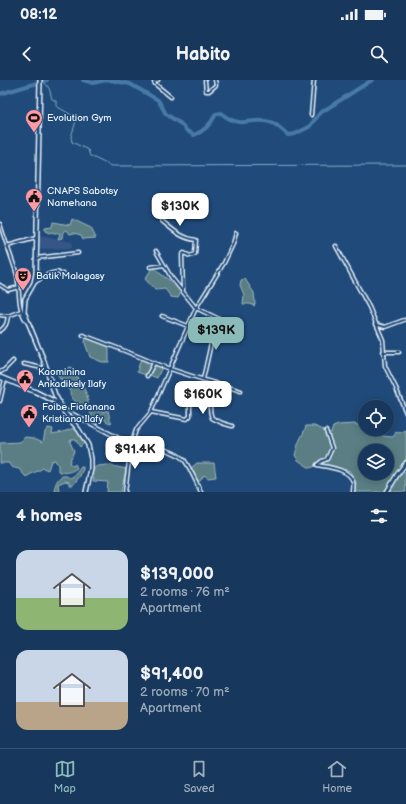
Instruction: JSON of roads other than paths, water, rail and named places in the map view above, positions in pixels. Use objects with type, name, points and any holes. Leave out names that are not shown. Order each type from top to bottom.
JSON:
[{"type":"main road","points":[[40,80],[36,258],[34,283],[26,297],[24,312],[47,369],[55,395],[62,408],[79,430],[88,445],[91,459],[91,469],[86,492]]},
{"type":"main road","points":[[0,377],[60,404]]},
{"type":"main road","points":[[387,492],[406,463]]},
{"type":"street","points":[[158,80],[154,82],[155,84],[171,97]]},
{"type":"street","points":[[205,81],[206,91],[209,91],[216,85],[215,80]]},
{"type":"street","points":[[311,114],[314,80]]},
{"type":"street","points":[[162,221],[179,235],[187,239],[196,240],[195,254],[190,256],[184,254],[182,256],[183,291]]},
{"type":"street","points":[[0,224],[16,274],[24,320],[30,326]]},
{"type":"street","points":[[125,492],[131,446],[138,426],[152,412],[196,308],[224,263],[233,244],[236,233]]},
{"type":"street","points":[[7,246],[37,237]]},
{"type":"street","points":[[336,246],[368,307],[384,343],[383,352],[385,366],[406,413]]},
{"type":"street","points":[[156,251],[171,277],[196,308],[221,320],[236,322]]},
{"type":"street","points":[[36,258],[78,253]]},
{"type":"street","points":[[150,267],[164,265]]},
{"type":"street","points":[[34,283],[52,272],[57,272],[62,275],[64,274]]},
{"type":"street","points":[[0,285],[8,290],[19,287]]},
{"type":"street","points":[[0,315],[8,316],[22,311]]},
{"type":"street","points":[[0,331],[7,324],[8,316]]},
{"type":"street","points":[[162,316],[188,326]]},
{"type":"street","points":[[203,379],[212,339],[221,320]]},
{"type":"street","points":[[375,324],[385,327],[404,320]]},
{"type":"street","points":[[83,335],[154,363],[241,391]]},
{"type":"street","points":[[383,352],[399,352]]},
{"type":"street","points":[[0,372],[13,361]]},
{"type":"street","points":[[147,376],[154,363]]},
{"type":"street","points":[[24,364],[47,369]]},
{"type":"street","points":[[0,401],[5,379]]},
{"type":"street","points":[[215,383],[210,404],[210,414],[212,418],[222,424],[232,426]]},
{"type":"street","points":[[152,412],[187,419],[190,416],[190,403]]},
{"type":"street","points":[[62,408],[142,451],[154,448],[174,454],[184,461],[201,492]]},
{"type":"street","points":[[326,431],[332,448],[327,459],[317,465],[349,474],[354,482],[353,492]]},
{"type":"waterway","points":[[0,94],[47,80]]},
{"type":"waterway","points":[[83,80],[93,83],[106,80]]},
{"type":"waterway","points":[[110,80],[130,84],[158,100],[166,114],[194,135],[207,127],[216,114],[221,113],[228,118],[240,122],[270,122],[278,126],[288,135],[295,134],[309,127],[320,113],[372,80]]},
{"type":"waterway","points":[[43,82],[48,87],[52,99],[56,101],[56,106],[77,118],[71,137],[72,142],[88,150],[90,156],[111,166],[406,165]]},
{"type":"place","name":"Evolution Gym","points":[[34,133]]},
{"type":"place","name":"CNAPS Sabotsy Namehana","points":[[34,212]]},
{"type":"place","name":"Batik Malagasy","points":[[23,291]]},
{"type":"place","name":"Kaominina Ankadikely Ilafy","points":[[25,393]]},
{"type":"place","name":"Foibe Fiofanana Kristiana Ilafy","points":[[29,428]]}]
